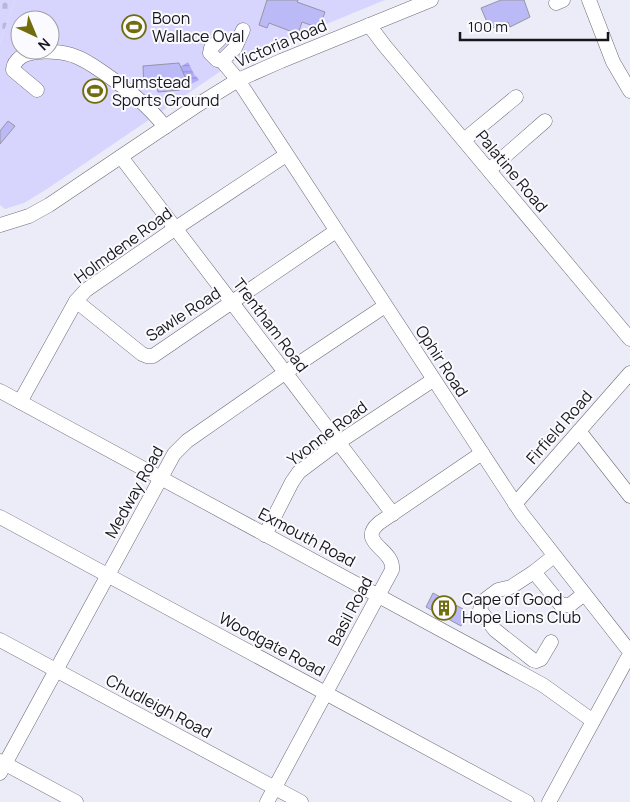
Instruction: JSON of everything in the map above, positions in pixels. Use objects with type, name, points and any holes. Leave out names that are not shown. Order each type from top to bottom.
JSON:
[{"type":"street","name":"Victoria Road","points":[[0,225],[20,220],[40,211],[199,104],[238,80],[431,0]]},
{"type":"street","points":[[589,0],[613,62],[630,92]]},
{"type":"street","name":"Palatine Road","points":[[369,25],[630,338]]},
{"type":"street","points":[[222,61],[235,48],[243,30]]},
{"type":"street","name":"Ophir Road","points":[[220,39],[210,51],[217,60],[222,61],[238,80],[515,504],[630,652]]},
{"type":"street","points":[[37,90],[13,70],[13,65],[19,58],[26,54],[37,53],[71,55],[90,64],[135,96],[155,114],[165,127]]},
{"type":"street","points":[[464,140],[516,97]]},
{"type":"street","points":[[489,170],[545,121]]},
{"type":"street","name":"Holmdene Road","points":[[20,402],[76,301],[92,285],[286,155]]},
{"type":"street","name":"Trentham Road","points":[[122,157],[393,514]]},
{"type":"street","name":"Sawle Road","points":[[76,301],[142,354],[150,357],[156,355],[336,231]]},
{"type":"street","name":"Medway Road","points":[[2,766],[174,454],[182,446],[286,372],[386,306]]},
{"type":"street","name":"Firfield Road","points":[[515,504],[630,373]]},
{"type":"street","name":"Yvonne Road","points":[[265,534],[295,477],[310,463],[434,380]]},
{"type":"street","name":"Exmouth Road","points":[[0,391],[543,685],[593,722]]},
{"type":"street","points":[[579,431],[630,496]]},
{"type":"street","name":"Basil Road","points":[[267,802],[392,570],[390,558],[374,542],[372,532],[376,526],[482,453]]},
{"type":"street","name":"Woodgate Road","points":[[0,517],[527,802]]},
{"type":"street","points":[[551,642],[542,660],[533,660],[494,629],[480,610],[482,602],[498,590],[510,587],[534,572],[554,556]]},
{"type":"street","points":[[534,572],[561,606],[567,606],[584,594]]},
{"type":"street","name":"Chudleigh Road","points":[[0,640],[301,802]]},
{"type":"street","points":[[549,802],[627,659],[630,658]]},
{"type":"street","points":[[2,766],[76,802]]},
{"type":"green space","points":[[0,0],[15,0],[10,10],[0,43]]},
{"type":"green space","name":"Plumstead Sports Ground","points":[[15,0],[385,0],[230,62],[221,71],[47,189],[24,203],[5,209],[0,205],[0,43],[10,14],[10,60],[60,60],[60,10],[12,10]]},
{"type":"shaded area","points":[[188,62],[199,80],[189,85],[180,67]]},
{"type":"building","points":[[267,0],[298,0],[297,2],[325,12],[319,28],[302,22],[298,34],[269,23],[267,28],[259,25]]},
{"type":"building","points":[[501,0],[524,0],[530,17],[510,27],[508,22],[490,29],[481,8]]},
{"type":"building","points":[[179,63],[188,84],[180,84],[180,90],[158,92],[157,87],[144,88],[143,66]]},
{"type":"building","points":[[8,121],[15,126],[0,144],[0,131]]},
{"type":"building","name":"Cape of Good Hope Lions Club","points":[[433,593],[463,609],[461,612],[467,615],[461,626],[426,607]]},
{"type":"place","name":"Boon Wallace Oval","points":[[134,27]]},
{"type":"place","name":"Plumstead Sports Ground","points":[[95,91]]},
{"type":"place","name":"Cape of Good Hope Lions Club","points":[[444,608]]}]
